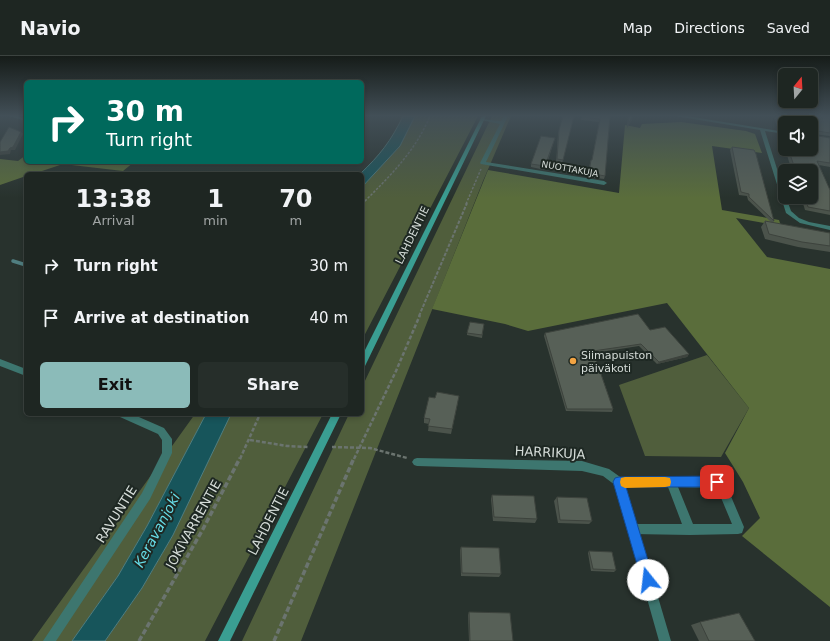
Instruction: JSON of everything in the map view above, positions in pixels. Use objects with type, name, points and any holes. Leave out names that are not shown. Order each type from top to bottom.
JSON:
[{"type":"main road","name":"LAHDENTIE","points":[[364,360],[471,143]]},
{"type":"main road","name":"LAHDENTIE","points":[[224,641],[336,416]]},
{"type":"street","points":[[483,163],[493,143]]},
{"type":"street","points":[[766,143],[788,212],[794,219],[805,224],[830,228]]},
{"type":"street","name":"NUOTTAKUJA","points":[[483,163],[604,183]]},
{"type":"street","points":[[0,362],[24,372]]},
{"type":"street","name":"RAVUNTIE","points":[[49,641],[146,496],[167,453],[167,439],[161,431],[127,416]]},
{"type":"street","name":"HARRIKUJA","points":[[417,462],[582,466],[606,472],[619,482]]},
{"type":"street","points":[[633,529],[738,529],[739,526],[720,483],[619,482],[665,641]]},
{"type":"street","points":[[671,482],[690,530]]},
{"type":"path","points":[[364,202],[397,170],[416,143]]},
{"type":"path","points":[[274,641],[360,445],[396,371],[483,163]]},
{"type":"path","name":"JOKIVARRENTIE","points":[[139,641],[250,440],[259,416]]},
{"type":"path","points":[[250,440],[287,446],[321,447],[360,445],[388,451],[417,462]]},
{"type":"green space","points":[[401,143],[464,143],[364,336],[364,185]]},
{"type":"green space","points":[[479,143],[499,143],[301,641],[242,641],[348,416],[364,416],[364,383]]},
{"type":"green space","points":[[623,143],[758,143],[762,153],[712,146],[722,210],[779,220],[781,226],[736,218],[767,257],[830,269],[830,607],[742,536],[760,518],[743,482],[725,453],[749,408],[667,303],[528,331],[505,324],[432,309],[488,170],[619,193]]},
{"type":"green space","points":[[24,156],[24,164],[63,164],[39,172],[24,172],[24,177],[0,185],[0,159],[18,161]]},
{"type":"green space","points":[[63,164],[132,164],[123,171]]},
{"type":"green space","points":[[707,355],[749,408],[721,457],[645,456],[619,385]]},
{"type":"green space","points":[[194,416],[205,416],[147,526],[118,576],[72,641],[32,641]]},
{"type":"green space","points":[[229,416],[322,416],[205,641],[105,641],[142,588],[173,535]]},
{"type":"water","points":[[387,143],[401,143],[364,185],[364,172],[362,172]]},
{"type":"water","name":"Keravanjoki","points":[[205,416],[230,416],[173,535],[142,588],[105,641],[72,641],[118,576],[147,526]]},
{"type":"building","points":[[0,143],[15,143],[8,151],[0,152]]},
{"type":"building","points":[[538,143],[553,143],[545,166],[531,164]]},
{"type":"building","points":[[558,143],[567,143],[563,160],[557,159]]},
{"type":"building","points":[[595,143],[608,143],[605,176],[589,173]]},
{"type":"building","points":[[818,143],[830,143],[830,163],[817,161],[830,190],[830,211],[808,207],[807,204],[818,204],[818,164],[793,164],[791,156],[818,156]]},
{"type":"building","points":[[732,147],[754,150],[774,221],[749,197],[749,194],[741,192]]},
{"type":"building","points":[[765,221],[830,233],[830,246],[802,242],[769,234]]},
{"type":"building","name":"Siimapuiston päiväkoti","points":[[638,314],[650,330],[665,327],[689,354],[659,362],[641,344],[593,351],[613,409],[567,409],[545,333]]},
{"type":"building","points":[[470,322],[484,324],[482,335],[467,333]]},
{"type":"building","points":[[437,392],[459,396],[452,429],[428,426],[430,419],[424,418],[429,397],[435,398]]},
{"type":"building","points":[[492,495],[534,496],[537,519],[494,517]]},
{"type":"building","points":[[557,497],[587,498],[592,521],[560,520]]},
{"type":"building","points":[[461,547],[499,548],[501,574],[462,573]]},
{"type":"building","points":[[589,551],[612,552],[616,570],[593,569]]},
{"type":"building","points":[[469,612],[510,613],[513,641],[470,641]]},
{"type":"building","points":[[739,613],[755,641],[709,641],[700,622]]},
{"type":"waterway","points":[[13,261],[24,264]]},
{"type":"slow traffic","points":[[625,482],[665,482]]},
{"type":"place","name":"Siimapuiston päiväkoti","points":[[573,361]]},
{"type":"route","points":[[648,580],[619,482],[717,482]]}]
